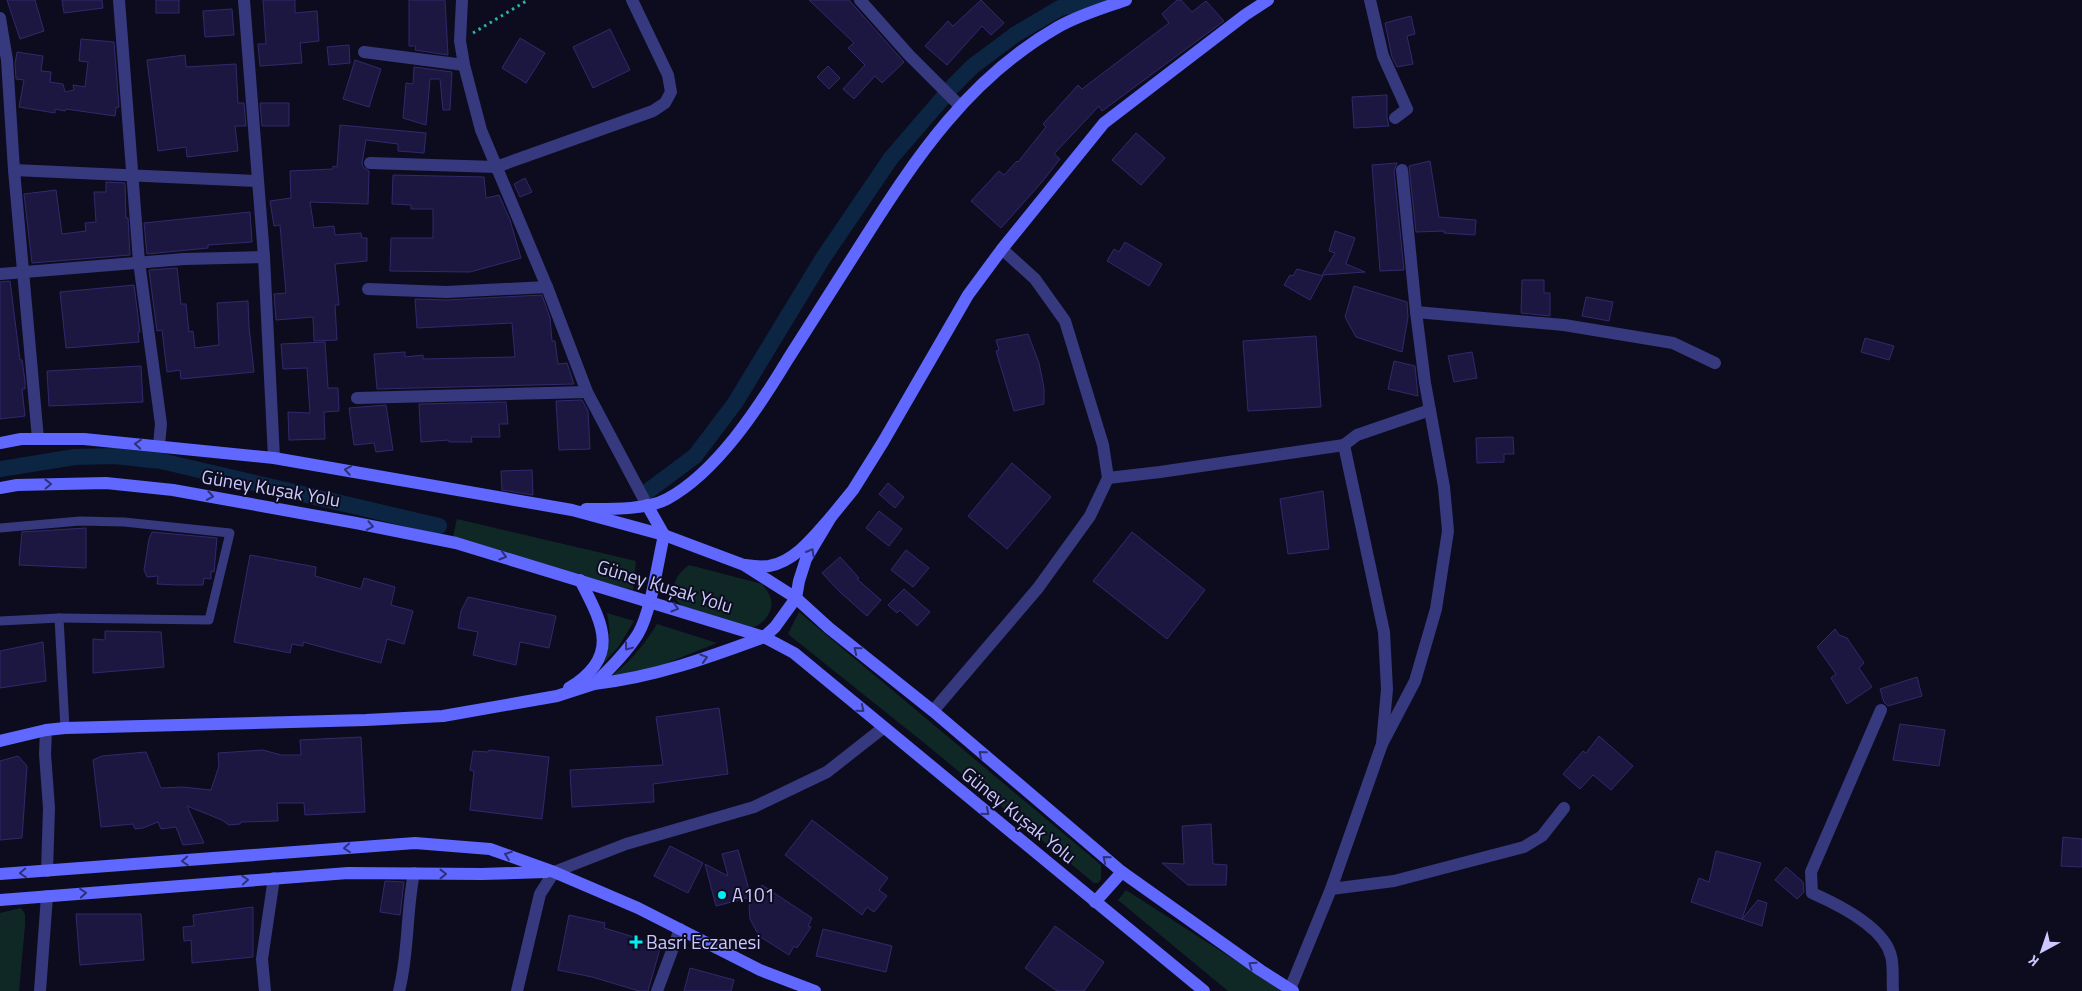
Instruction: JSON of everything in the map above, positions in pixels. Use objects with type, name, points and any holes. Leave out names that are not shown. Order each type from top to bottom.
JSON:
[{"type":"main road","points":[[572,510],[612,509],[647,505],[665,500],[689,485],[721,453],[756,410],[916,160],[957,104],[1018,53],[1045,36],[1068,23],[1126,0]]},
{"type":"main road","points":[[744,565],[769,566],[786,560],[804,546],[853,490],[968,295],[1002,249],[1104,123],[1245,15],[1268,0]]},
{"type":"main road","name":"Güney Kuşak Yolu","points":[[0,443],[38,438],[84,439],[274,458],[572,510],[664,536],[744,565],[796,598],[830,628],[933,711],[1122,872],[1260,970],[1292,990]]},
{"type":"main road","name":"Güney Kuşak Yolu","points":[[0,488],[16,485],[106,483],[173,490],[456,543],[764,637],[794,653],[1204,991]]},
{"type":"main road","points":[[594,684],[611,668],[639,632],[649,601],[664,536],[647,505]]},
{"type":"main road","points":[[0,741],[46,730],[65,728],[443,716],[557,696],[594,684],[630,680],[666,671],[764,637],[778,623],[796,598],[806,559],[831,517]]},
{"type":"main road","points":[[557,696],[577,683],[594,668],[600,658],[604,642],[600,620],[580,580]]},
{"type":"main road","points":[[0,874],[415,843],[490,849],[554,872],[638,908],[796,987],[815,991]]},
{"type":"main road","points":[[0,900],[348,873],[554,872]]},
{"type":"main road","points":[[1095,902],[1122,872]]},
{"type":"street","points":[[119,0],[140,262],[161,424],[159,445]]},
{"type":"street","points":[[244,0],[264,257],[274,458]]},
{"type":"street","points":[[462,0],[460,41],[464,65],[481,130],[547,287],[586,392],[647,505]]},
{"type":"street","points":[[370,163],[496,167],[653,111],[665,103],[671,92],[668,75],[632,0]]},
{"type":"street","points":[[860,0],[957,104]]},
{"type":"street","points":[[1370,0],[1382,56],[1406,109],[1395,118]]},
{"type":"street","points":[[0,18],[7,60],[22,271],[38,438]]},
{"type":"street","points":[[364,52],[464,65]]},
{"type":"street","points":[[14,170],[257,181]]},
{"type":"street","points":[[1292,990],[1331,889],[1382,744],[1415,681],[1436,610],[1448,531],[1444,487],[1430,410],[1416,312],[1402,170]]},
{"type":"street","points":[[933,711],[1038,588],[1090,516],[1108,478],[1103,445],[1065,321],[1035,279],[1002,249]]},
{"type":"street","points":[[0,274],[140,262],[264,257]]},
{"type":"street","points":[[368,289],[446,292],[547,287]]},
{"type":"street","points":[[1416,312],[1564,325],[1673,343],[1715,363]]},
{"type":"street","points":[[357,398],[586,392]]},
{"type":"street","points":[[1108,478],[1344,445],[1357,435],[1430,410]]},
{"type":"street","points":[[1344,445],[1384,632],[1387,689],[1382,744]]},
{"type":"street","points":[[1881,710],[1811,872],[1812,893],[1848,912],[1884,940],[1892,957],[1893,991]]},
{"type":"street","points":[[517,991],[540,894],[554,872],[626,844],[754,806],[827,772],[883,728]]},
{"type":"street","points":[[46,730],[45,754],[49,808],[47,871]]},
{"type":"street","points":[[1331,889],[1394,881],[1524,847],[1542,836],[1564,808]]},
{"type":"street","points":[[398,991],[405,966],[409,900],[414,873]]},
{"type":"street","points":[[264,991],[262,959],[274,878]]},
{"type":"street","points":[[40,991],[47,896]]},
{"type":"street","points":[[657,991],[680,929]]},
{"type":"lane","points":[[0,528],[80,522],[124,522],[230,533],[209,620],[59,618],[0,620]]},
{"type":"lane","points":[[59,618],[65,728]]},
{"type":"path","points":[[460,41],[528,0]]},
{"type":"green space","points":[[457,519],[636,561],[633,590],[452,541]]},
{"type":"green space","points":[[689,565],[762,584],[769,594],[771,601],[771,609],[767,616],[758,625],[743,628],[717,621],[685,608],[675,598],[674,586],[679,575]]},
{"type":"green space","points":[[799,612],[1101,865],[1101,879],[1098,883],[1094,883],[788,634]]},
{"type":"green space","points":[[607,613],[634,621],[619,646],[601,666],[607,653],[609,640]]},
{"type":"green space","points":[[657,624],[717,643],[662,665],[604,681],[634,656]]},
{"type":"green space","points":[[1126,890],[1283,991],[1228,991],[1118,900]]},
{"type":"green space","points":[[21,908],[25,914],[25,925],[19,991],[0,991],[0,913]]},
{"type":"building","points":[[7,0],[35,0],[44,31],[20,39]]},
{"type":"building","points":[[62,0],[102,0],[103,8],[64,13]]},
{"type":"building","points":[[156,0],[179,0],[179,13],[156,13]]},
{"type":"building","points":[[263,0],[295,0],[295,13],[317,11],[319,41],[300,43],[302,63],[260,66],[258,44],[266,44]]},
{"type":"building","points":[[409,0],[445,0],[448,55],[415,50],[416,46],[409,46]]},
{"type":"building","points":[[809,0],[849,0],[904,62],[882,83],[875,76],[854,99],[843,89],[865,65],[848,48],[854,43]]},
{"type":"building","points":[[981,0],[1004,23],[991,35],[982,26],[947,65],[925,46],[948,21],[953,26]]},
{"type":"building","points":[[1177,0],[1181,0],[1192,12],[1206,1],[1224,21],[1102,111],[1099,106],[1054,154],[1060,159],[1001,228],[971,201],[999,171],[1004,175],[1018,162],[1046,127],[1043,124],[1078,85],[1082,89],[1169,23],[1162,14]]},
{"type":"building","points":[[232,9],[234,35],[205,37],[203,11]]},
{"type":"building","points":[[1411,16],[1415,34],[1407,36],[1413,64],[1397,67],[1392,57],[1385,23]]},
{"type":"building","points":[[610,29],[630,70],[593,88],[573,47]]},
{"type":"building","points":[[520,38],[545,53],[526,83],[502,68]]},
{"type":"building","points":[[81,39],[114,42],[119,107],[116,108],[115,116],[66,109],[65,111],[55,109],[55,113],[19,107],[24,80],[16,79],[15,64],[17,52],[43,56],[41,71],[51,72],[50,82],[63,84],[65,92],[74,90],[73,85],[85,87],[88,62],[79,61]]},
{"type":"building","points":[[349,45],[350,63],[329,65],[327,47]]},
{"type":"building","points":[[185,55],[186,67],[236,64],[238,103],[244,103],[246,126],[235,126],[238,151],[187,157],[186,147],[158,151],[147,60]]},
{"type":"building","points":[[355,60],[381,69],[369,107],[343,99]]},
{"type":"building","points":[[828,66],[840,78],[829,89],[817,77]]},
{"type":"building","points":[[414,67],[452,72],[450,110],[443,110],[440,79],[430,79],[426,125],[403,118],[406,83],[413,84]]},
{"type":"building","points":[[1387,95],[1389,126],[1354,128],[1352,97]]},
{"type":"building","points":[[260,103],[289,103],[289,126],[262,126]]},
{"type":"building","points":[[340,125],[426,133],[424,153],[398,151],[398,144],[366,140],[362,163],[363,167],[369,171],[368,204],[310,202],[314,228],[334,226],[335,235],[361,233],[362,238],[367,238],[367,261],[335,264],[339,305],[335,305],[337,340],[314,341],[313,317],[276,320],[274,294],[286,293],[280,225],[274,226],[270,201],[291,198],[290,171],[333,169],[333,166],[337,167]]},
{"type":"building","points":[[1136,133],[1165,158],[1141,185],[1112,160]]},
{"type":"building","points":[[1430,161],[1439,217],[1476,220],[1475,235],[1444,233],[1444,231],[1416,232],[1409,166]]},
{"type":"building","points":[[1397,163],[1394,171],[1404,270],[1380,271],[1372,165]]},
{"type":"building","points":[[393,175],[484,177],[486,198],[499,195],[510,220],[521,258],[470,272],[390,271],[391,238],[433,238],[433,209],[411,209],[411,205],[392,204]]},
{"type":"building","points":[[525,178],[532,192],[520,197],[514,184]]},
{"type":"building","points":[[106,182],[125,183],[130,255],[32,263],[24,194],[56,190],[62,234],[86,231],[85,223],[96,222],[94,192],[106,192]]},
{"type":"building","points":[[250,212],[252,242],[208,245],[208,248],[147,254],[144,223]]},
{"type":"building","points":[[1335,231],[1355,238],[1346,264],[1365,272],[1322,275],[1335,253],[1329,251]]},
{"type":"building","points":[[1125,242],[1162,264],[1149,286],[1107,261],[1114,249],[1119,252]]},
{"type":"building","points":[[177,268],[181,304],[186,304],[189,332],[193,331],[195,348],[219,345],[217,303],[248,301],[254,372],[181,379],[180,370],[167,372],[162,330],[157,331],[149,270]]},
{"type":"building","points":[[1297,269],[1323,276],[1310,300],[1284,285],[1290,275],[1293,276]]},
{"type":"building","points":[[1522,280],[1544,280],[1544,293],[1550,293],[1550,316],[1521,313]]},
{"type":"building","points":[[10,281],[20,360],[22,360],[25,381],[25,389],[22,389],[25,416],[0,419],[0,282]]},
{"type":"building","points":[[134,285],[140,332],[138,332],[139,342],[66,348],[60,292]]},
{"type":"building","points":[[1354,286],[1407,302],[1408,317],[1402,352],[1356,337],[1345,317]]},
{"type":"building","points":[[542,295],[550,318],[552,341],[555,341],[558,364],[567,363],[574,384],[377,389],[374,354],[405,352],[405,357],[423,355],[423,359],[515,357],[512,323],[417,328],[415,299],[446,300]]},
{"type":"building","points":[[1586,297],[1613,302],[1609,321],[1582,316]]},
{"type":"building","points":[[1028,334],[1039,363],[1044,388],[1044,404],[1014,411],[996,351],[999,350],[996,340]]},
{"type":"building","points":[[1316,336],[1321,407],[1248,411],[1243,341]]},
{"type":"building","points":[[1865,338],[1894,346],[1889,360],[1861,352]]},
{"type":"building","points":[[325,342],[328,388],[338,388],[339,411],[324,412],[325,439],[289,440],[288,412],[310,413],[307,368],[283,369],[281,344]]},
{"type":"building","points":[[1472,352],[1477,378],[1454,382],[1448,356]]},
{"type":"building","points":[[1394,361],[1415,366],[1418,396],[1388,389]]},
{"type":"building","points":[[141,366],[143,402],[49,406],[47,371]]},
{"type":"building","points":[[582,400],[588,411],[590,449],[559,450],[556,401]]},
{"type":"building","points":[[506,402],[508,424],[499,424],[500,437],[471,437],[472,442],[449,442],[449,440],[421,442],[419,404]]},
{"type":"building","points":[[386,405],[393,450],[376,452],[374,443],[354,445],[349,408]]},
{"type":"building","points":[[1513,437],[1514,454],[1504,454],[1504,462],[1477,463],[1476,438]]},
{"type":"building","points":[[1012,463],[1051,497],[1007,549],[968,516]]},
{"type":"building","points":[[532,470],[533,495],[502,490],[501,471]]},
{"type":"building","points":[[888,483],[904,497],[895,508],[879,494]]},
{"type":"building","points":[[1323,491],[1329,549],[1288,554],[1280,499]]},
{"type":"building","points":[[879,511],[902,529],[889,546],[866,528]]},
{"type":"building","points":[[86,528],[86,568],[19,565],[22,532]]},
{"type":"building","points":[[152,532],[217,538],[214,572],[211,571],[211,579],[204,578],[203,585],[178,585],[157,584],[158,576],[147,577],[144,570]]},
{"type":"building","points":[[1132,532],[1205,590],[1167,639],[1093,581]]},
{"type":"building","points":[[906,550],[929,568],[913,587],[891,570]]},
{"type":"building","points":[[250,555],[316,567],[315,576],[361,589],[364,578],[395,587],[391,605],[413,611],[404,644],[387,639],[381,663],[303,642],[303,646],[292,644],[290,653],[234,642]]},
{"type":"building","points":[[840,557],[859,578],[857,579],[881,600],[867,616],[822,573]]},
{"type":"building","points":[[904,589],[930,612],[917,626],[900,610],[897,613],[888,605]]},
{"type":"building","points":[[468,597],[556,616],[549,648],[520,642],[516,665],[473,655],[478,632],[458,628],[461,611]]},
{"type":"building","points":[[1835,629],[1839,635],[1847,638],[1864,663],[1859,668],[1872,687],[1847,704],[1831,678],[1836,674],[1817,647]]},
{"type":"building","points":[[105,631],[161,632],[164,667],[93,673],[93,639],[105,640]]},
{"type":"building","points":[[43,642],[46,681],[0,688],[0,651]]},
{"type":"building","points":[[1917,677],[1922,696],[1888,706],[1884,702],[1880,689]]},
{"type":"building","points":[[719,708],[728,774],[653,784],[654,802],[572,807],[570,770],[663,765],[656,717]]},
{"type":"building","points":[[1900,724],[1945,730],[1939,766],[1893,760]]},
{"type":"building","points":[[1599,736],[1633,766],[1611,790],[1593,775],[1580,789],[1563,774],[1583,751],[1586,753]]},
{"type":"building","points":[[361,737],[365,812],[305,815],[304,803],[277,803],[278,821],[241,822],[240,824],[229,825],[222,820],[187,806],[204,843],[183,845],[176,827],[161,829],[158,822],[135,829],[133,824],[101,827],[93,760],[102,756],[146,752],[161,788],[182,787],[211,790],[219,766],[218,753],[263,750],[281,755],[301,755],[300,740]]},
{"type":"building","points":[[489,750],[549,757],[542,819],[470,810],[474,771],[470,770],[473,751],[488,752]]},
{"type":"building","points":[[18,756],[27,766],[22,838],[0,840],[0,761]]},
{"type":"building","points":[[812,820],[888,878],[879,890],[887,896],[874,912],[867,907],[862,915],[785,855]]},
{"type":"building","points":[[1211,824],[1213,864],[1227,865],[1226,885],[1188,885],[1162,863],[1184,864],[1182,826]]},
{"type":"building","points":[[2063,837],[2082,839],[2082,867],[2061,866]]},
{"type":"building","points":[[670,846],[703,863],[688,893],[654,876]]},
{"type":"building","points":[[738,850],[751,897],[716,906],[705,864],[728,876],[722,854]]},
{"type":"building","points":[[1716,851],[1761,863],[1742,919],[1758,900],[1767,903],[1762,926],[1691,902],[1699,878],[1709,882]]},
{"type":"building","points":[[1786,867],[1803,882],[1804,892],[1797,899],[1775,880]]},
{"type":"building","points":[[385,881],[404,882],[400,915],[380,912]]},
{"type":"building","points":[[762,885],[812,918],[808,926],[811,927],[797,948],[794,946],[789,955],[759,936],[750,919],[749,906]]},
{"type":"building","points":[[253,907],[253,957],[192,963],[191,940],[184,941],[183,927],[194,926],[193,915]]},
{"type":"building","points":[[76,914],[141,914],[144,960],[80,965]]},
{"type":"building","points":[[569,915],[605,923],[604,928],[661,945],[648,991],[639,991],[592,977],[558,970]]},
{"type":"building","points":[[1055,926],[1104,962],[1084,991],[1057,991],[1025,968]]},
{"type":"building","points":[[823,929],[892,946],[886,972],[816,956]]},
{"type":"building","points":[[690,968],[734,980],[731,991],[684,991]]},
{"type":"waterway","points":[[648,491],[695,456],[735,403],[823,258],[891,158],[954,85],[973,66],[1016,34],[1060,8],[1099,0]]},
{"type":"waterway","points":[[0,469],[75,457],[114,456],[161,461],[439,526]]},
{"type":"place","name":"A101","points":[[722,895]]},
{"type":"place","name":"Basri Eczanesi","points":[[636,942]]}]
